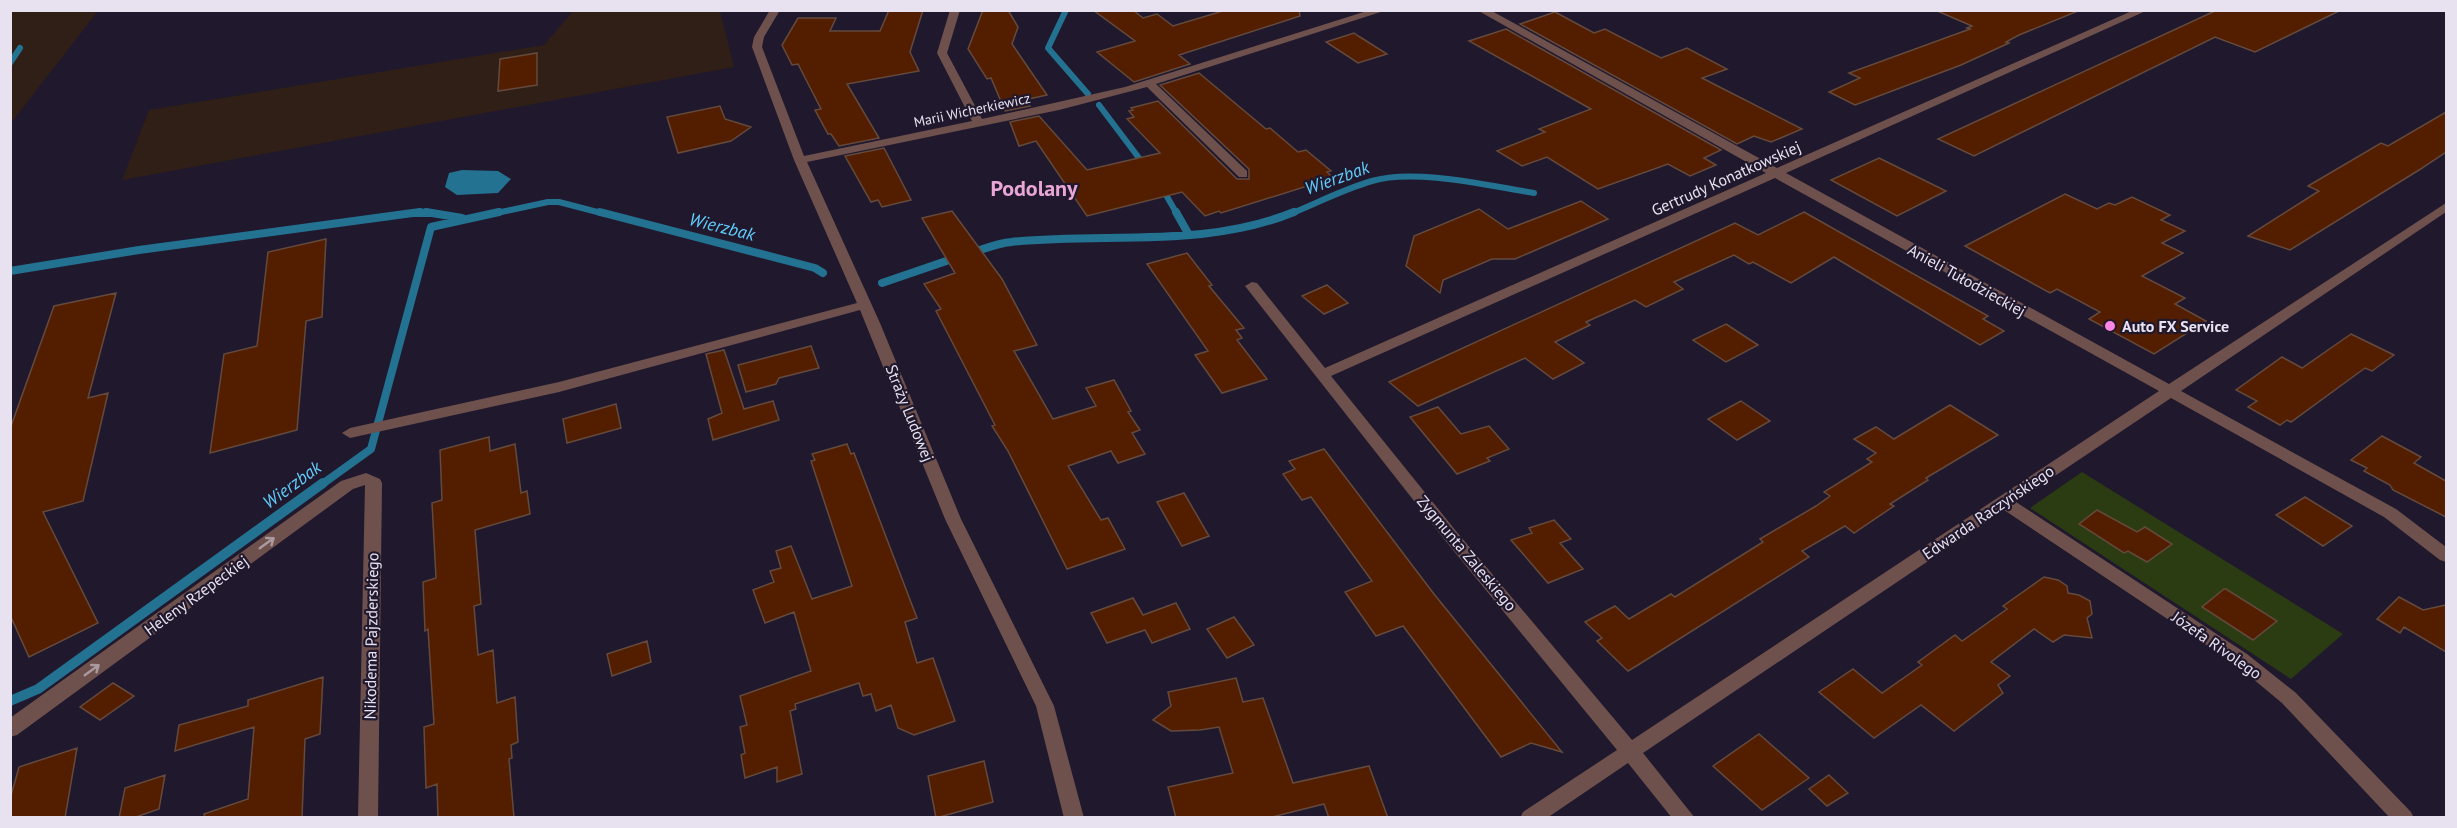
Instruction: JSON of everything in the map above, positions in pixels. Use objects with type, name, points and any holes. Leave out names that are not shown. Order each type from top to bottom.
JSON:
[{"type":"street","name":"Straży Ludowej","points":[[775,10],[759,37],[757,47],[800,160],[864,305],[953,519],[1046,706],[1074,818]]},
{"type":"street","points":[[955,10],[942,53],[979,124]]},
{"type":"street","name":"Marii Wicherkiewicz","points":[[800,160],[1059,107],[1149,83],[1382,10]]},
{"type":"street","name":"Anieli Tułodzieckiej","points":[[1482,10],[2390,513],[2446,556]]},
{"type":"street","name":"Gertrudy Konatkowskiej","points":[[1323,374],[2144,10]]},
{"type":"street","points":[[1149,83],[1243,174]]},
{"type":"street","name":"Edwarda Raczyńskiego","points":[[1530,818],[2446,207]]},
{"type":"street","name":"Zygmunta Zaleskiego","points":[[1252,286],[1450,534],[1685,818]]},
{"type":"street","points":[[356,432],[559,387],[864,305]]},
{"type":"street","name":"Nikodema Pajzderskiego","points":[[347,485],[366,479],[374,483],[368,818]]},
{"type":"street","name":"Heleny Rzepeckiej","points":[[10,729],[347,485]]},
{"type":"street","name":"Józefa Rivolego","points":[[2004,502],[2241,659],[2289,698],[2404,818]]},
{"type":"shaded area","points":[[10,11],[98,11],[11,123]]},
{"type":"shaded area","points":[[573,11],[720,11],[734,67],[122,180],[149,110],[544,45]]},
{"type":"green space","points":[[2082,472],[2343,634],[2291,679],[2030,508]]},
{"type":"water","points":[[462,170],[498,171],[511,179],[498,193],[457,195],[445,187],[449,173]]},
{"type":"building","points":[[889,10],[923,10],[910,52],[919,71],[847,84],[879,138],[839,146],[831,134],[828,134],[815,110],[821,109],[798,64],[792,65],[782,45],[798,18],[836,18],[830,31],[880,31]]},
{"type":"building","points":[[983,10],[1008,10],[1018,27],[1012,44],[1047,95],[1024,100],[1030,106],[1005,111],[991,78],[987,79],[968,49]]},
{"type":"building","points":[[1093,10],[1133,10],[1143,18],[1157,14],[1173,26],[1226,10],[1299,10],[1300,16],[1179,55],[1190,64],[1134,82],[1097,52],[1135,41]]},
{"type":"building","points":[[1935,10],[2078,11],[2019,35],[2006,42],[2009,43],[1961,65],[1855,105],[1829,92],[1860,78],[1849,73],[1970,29],[1967,28],[1972,26]]},
{"type":"building","points":[[2217,10],[2341,10],[2255,52],[2215,37],[1974,156],[1938,139]]},
{"type":"building","points":[[1555,12],[1594,33],[1605,29],[1661,58],[1687,48],[1727,69],[1702,78],[1802,129],[1771,142],[1754,136],[1737,144],[1520,24]]},
{"type":"building","points":[[1506,29],[1721,150],[1704,158],[1716,165],[1690,176],[1668,164],[1598,189],[1547,157],[1522,166],[1497,151],[1545,132],[1539,129],[1591,109],[1469,41]]},
{"type":"building","points":[[1354,33],[1387,54],[1358,63],[1326,42]]},
{"type":"building","points":[[537,53],[537,85],[498,91],[500,59]]},
{"type":"building","points":[[1199,73],[1266,129],[1270,128],[1298,152],[1306,150],[1331,171],[1327,172],[1333,178],[1205,216],[1182,192],[1087,216],[1036,141],[1019,146],[1010,122],[1039,116],[1087,170],[1160,153],[1127,119],[1134,117],[1129,111],[1133,110],[1131,108],[1158,101],[1237,179],[1249,179],[1249,169],[1160,85]]},
{"type":"building","points":[[720,106],[725,119],[751,127],[731,141],[678,153],[667,117]]},
{"type":"building","points":[[2446,112],[2446,152],[2419,170],[2290,250],[2248,236],[2319,191],[2308,186],[2381,143],[2388,146]]},
{"type":"building","points":[[884,148],[911,200],[882,207],[878,200],[871,202],[845,156]]},
{"type":"building","points":[[1879,158],[1946,191],[1897,216],[1831,180]]},
{"type":"building","points":[[2065,194],[2097,209],[2109,203],[2115,205],[2132,197],[2170,215],[2161,220],[2185,231],[2162,243],[2183,253],[2142,276],[2185,298],[2175,304],[2206,321],[2154,354],[2089,319],[2100,312],[2057,289],[2050,293],[1965,246]]},
{"type":"building","points":[[1581,201],[1608,219],[1515,259],[1492,259],[1443,280],[1440,293],[1406,266],[1414,236],[1479,209],[1508,229]]},
{"type":"building","points":[[952,211],[1002,279],[1037,345],[1014,351],[1053,419],[1096,406],[1086,388],[1114,380],[1131,411],[1128,412],[1140,430],[1132,433],[1145,454],[1118,463],[1111,451],[1068,466],[1101,520],[1108,518],[1125,549],[1067,569],[1008,451],[992,426],[995,425],[936,311],[941,309],[924,284],[955,273],[922,218]]},
{"type":"building","points":[[1804,212],[1988,316],[1983,319],[2004,331],[1980,345],[1834,257],[1791,283],[1753,262],[1749,264],[1734,255],[1674,282],[1683,289],[1646,307],[1635,300],[1586,322],[1590,325],[1555,342],[1584,363],[1553,379],[1525,358],[1418,406],[1389,382],[1735,223],[1758,235]]},
{"type":"building","points":[[326,239],[322,317],[306,321],[297,430],[210,453],[224,354],[257,346],[268,252]]},
{"type":"building","points":[[1187,253],[1212,285],[1209,286],[1244,328],[1236,330],[1242,338],[1237,340],[1267,379],[1222,393],[1195,355],[1208,351],[1147,264]]},
{"type":"building","points":[[1327,285],[1348,303],[1324,314],[1302,296]]},
{"type":"building","points":[[116,293],[88,398],[108,393],[83,501],[43,512],[98,623],[29,657],[10,615],[10,429],[54,306]]},
{"type":"building","points":[[1726,324],[1758,345],[1726,362],[1693,340]]},
{"type":"building","points":[[2351,334],[2394,355],[2372,371],[2365,368],[2291,422],[2287,420],[2280,425],[2248,407],[2257,401],[2236,390],[2282,357],[2302,368]]},
{"type":"building","points":[[811,346],[819,368],[779,378],[776,384],[746,392],[738,365]]},
{"type":"building","points":[[724,350],[744,409],[773,401],[779,420],[713,440],[708,419],[722,413],[706,354]]},
{"type":"building","points":[[1741,401],[1770,421],[1737,440],[1708,419]]},
{"type":"building","points":[[616,404],[621,428],[567,443],[563,419]]},
{"type":"building","points":[[1950,405],[1998,435],[1926,478],[1928,480],[1890,504],[1894,506],[1854,533],[1845,526],[1802,551],[1809,557],[1628,671],[1597,641],[1602,638],[1585,622],[1615,606],[1629,619],[1671,594],[1675,597],[1763,542],[1760,539],[1816,506],[1830,496],[1824,492],[1872,462],[1867,459],[1876,453],[1854,439],[1876,427],[1894,439]]},
{"type":"building","points":[[1438,407],[1461,434],[1489,426],[1509,449],[1487,458],[1490,461],[1457,474],[1410,417]]},
{"type":"building","points":[[2382,436],[2421,457],[2414,463],[2446,481],[2446,517],[2393,490],[2390,485],[2364,471],[2367,468],[2351,460]]},
{"type":"building","points":[[489,437],[490,451],[515,444],[521,493],[527,491],[530,514],[475,530],[481,604],[474,606],[478,655],[493,650],[497,703],[515,697],[518,742],[511,745],[512,758],[509,759],[514,818],[438,818],[437,784],[426,788],[424,727],[434,724],[423,582],[436,578],[432,503],[442,500],[440,450]]},
{"type":"building","points":[[847,444],[851,454],[854,453],[917,618],[905,622],[917,663],[933,658],[955,721],[914,735],[898,728],[891,705],[876,711],[871,694],[863,696],[859,683],[795,704],[796,709],[790,711],[802,774],[777,782],[777,767],[745,778],[741,755],[745,753],[740,727],[747,725],[740,696],[811,671],[794,612],[765,623],[753,590],[774,582],[770,571],[781,568],[776,551],[791,546],[812,599],[852,586],[811,461],[815,460],[812,454]]},
{"type":"building","points":[[1324,449],[1434,594],[1562,752],[1531,743],[1501,757],[1403,626],[1376,636],[1345,592],[1372,581],[1311,497],[1302,500],[1283,474],[1295,469],[1289,461]]},
{"type":"building","points":[[1184,493],[1209,536],[1182,546],[1157,502]]},
{"type":"building","points":[[2305,497],[2352,526],[2323,546],[2276,515]]},
{"type":"building","points":[[2097,510],[2137,532],[2145,527],[2172,544],[2147,562],[2128,551],[2124,553],[2079,524]]},
{"type":"building","points":[[1554,520],[1571,539],[1560,543],[1583,569],[1548,583],[1511,540],[1532,533],[1529,528]]},
{"type":"building","points":[[2044,577],[2058,580],[2067,586],[2068,593],[2079,595],[2090,601],[2092,614],[2087,618],[2092,638],[2064,635],[2053,642],[2034,629],[1991,662],[2010,676],[1998,685],[2003,693],[1954,731],[1921,705],[1874,738],[1819,692],[1853,669],[1882,693],[1922,665],[1918,662],[1955,635],[1962,641],[2007,609],[2003,606]]},
{"type":"building","points":[[2224,589],[2277,621],[2253,640],[2202,607]]},
{"type":"building","points":[[2399,597],[2423,610],[2446,605],[2446,652],[2404,627],[2400,633],[2377,619]]},
{"type":"building","points":[[1133,598],[1143,615],[1176,603],[1190,629],[1152,643],[1145,630],[1107,643],[1091,613]]},
{"type":"building","points":[[1234,617],[1254,645],[1227,658],[1207,629]]},
{"type":"building","points":[[647,641],[651,662],[612,676],[607,654]]},
{"type":"building","points":[[323,677],[320,734],[305,739],[302,818],[205,818],[204,814],[248,799],[254,727],[175,751],[179,725],[248,706],[248,700]]},
{"type":"building","points":[[1236,678],[1243,702],[1263,698],[1293,783],[1369,766],[1388,818],[1329,818],[1324,804],[1268,818],[1176,818],[1168,787],[1233,773],[1219,727],[1171,731],[1153,720],[1171,706],[1168,692]]},
{"type":"building","points":[[113,683],[134,696],[100,720],[80,707]]},
{"type":"building","points":[[1759,734],[1809,778],[1762,810],[1713,766]]},
{"type":"building","points":[[77,748],[65,818],[10,818],[10,799],[19,767]]},
{"type":"building","points":[[984,761],[993,802],[936,818],[928,776]]},
{"type":"building","points":[[165,775],[159,809],[133,818],[119,818],[125,788]]},
{"type":"building","points":[[1829,775],[1848,793],[1827,806],[1809,789]]},
{"type":"waterway","name":"Wierzbak","points":[[1066,10],[1048,48],[1088,94]]},
{"type":"waterway","name":"Wierzbak","points":[[10,63],[20,48]]},
{"type":"waterway","name":"Wierzbak","points":[[1099,105],[1145,166]]},
{"type":"waterway","name":"Wierzbak","points":[[1290,214],[1351,188],[1389,177],[1430,177],[1534,193]]},
{"type":"waterway","name":"Wierzbak","points":[[1162,188],[1177,214]]},
{"type":"waterway","name":"Wierzbak","points":[[492,214],[548,202],[559,202],[605,214]]},
{"type":"waterway","name":"Wierzbak","points":[[10,271],[139,250],[420,212]]},
{"type":"waterway","name":"Wierzbak","points":[[426,212],[462,218]]},
{"type":"waterway","name":"Wierzbak","points":[[321,485],[371,449],[431,227],[499,212]]},
{"type":"waterway","name":"Wierzbak","points":[[600,212],[815,268],[823,273]]},
{"type":"waterway","name":"Wierzbak","points":[[1176,212],[1189,235]]},
{"type":"waterway","name":"Wierzbak","points":[[971,253],[1011,242],[1154,237],[1225,231],[1260,224],[1294,212]]},
{"type":"waterway","name":"Wierzbak","points":[[408,214],[436,214]]},
{"type":"waterway","name":"Wierzbak","points":[[882,283],[958,257]]},
{"type":"waterway","name":"Wierzbak","points":[[10,701],[38,689],[323,483]]},
{"type":"place","name":"Auto FX Service","points":[[2110,326]]},
{"type":"district","name":"Podolany","points":[[1034,188]]}]
